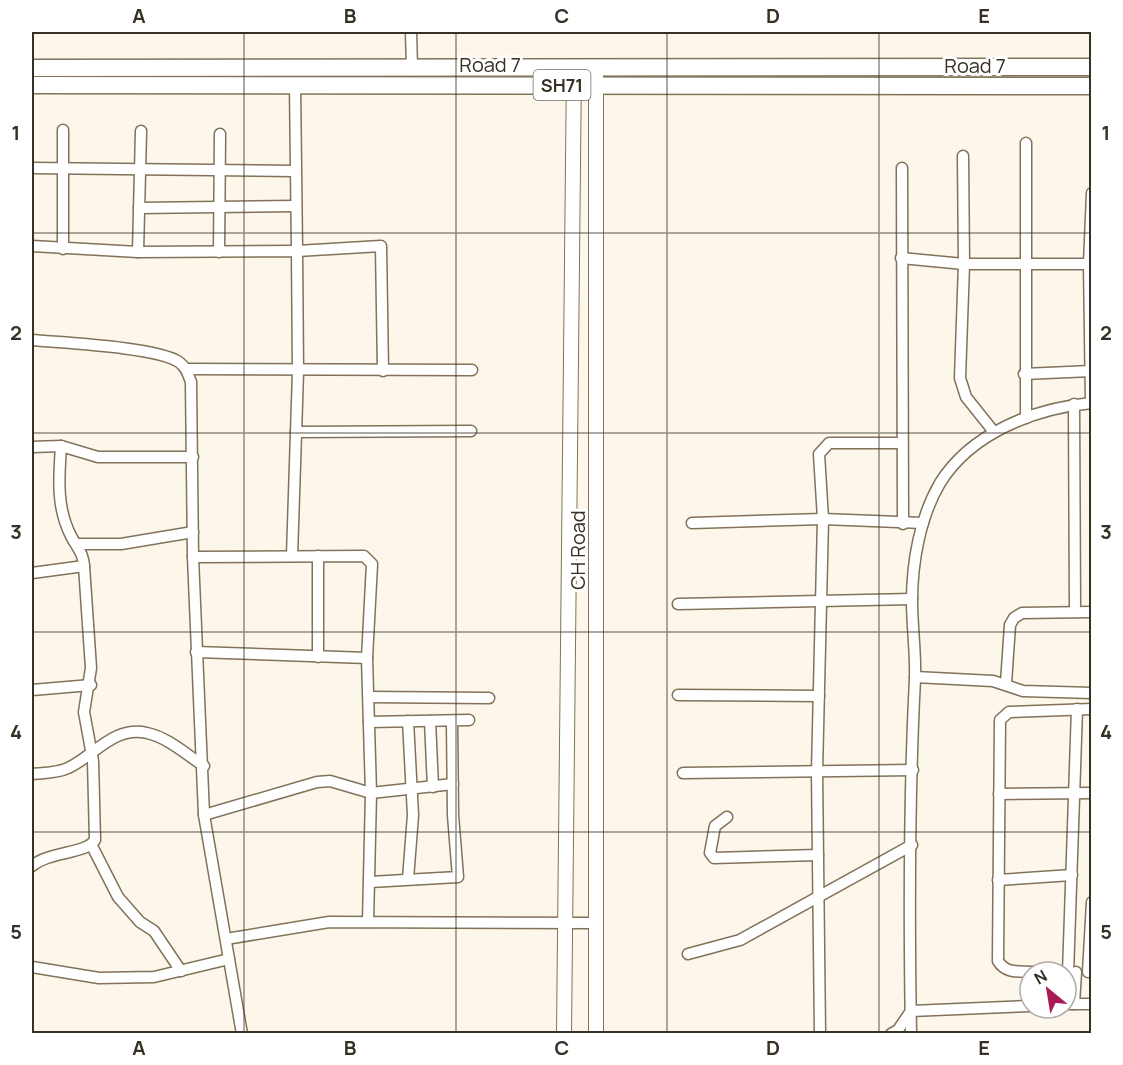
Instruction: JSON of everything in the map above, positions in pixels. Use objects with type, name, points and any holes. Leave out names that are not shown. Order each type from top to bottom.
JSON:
[{"type":"main road","name":"Road 7","points":[[32,68],[1092,67]]},
{"type":"main road","name":"Road 7","points":[[32,85],[1092,86]]},
{"type":"street","points":[[411,32],[412,68]]},
{"type":"street","name":"CH Road","points":[[564,1034],[574,67]]},
{"type":"street","name":"CH Road","points":[[596,67],[596,1034]]},
{"type":"street","points":[[292,556],[297,372],[295,85]]},
{"type":"street","points":[[63,130],[63,249]]},
{"type":"street","points":[[138,252],[141,131]]},
{"type":"street","points":[[219,252],[220,134]]},
{"type":"street","points":[[1026,143],[1024,374],[1026,418]]},
{"type":"street","points":[[963,156],[962,388],[994,432]]},
{"type":"street","points":[[32,168],[139,167],[295,171]]},
{"type":"street","points":[[902,168],[903,524]]},
{"type":"street","points":[[911,1034],[915,677],[912,599],[915,560],[923,523],[940,483],[966,452],[994,432],[1026,418],[1074,404],[1091,403],[1092,193]]},
{"type":"street","points":[[139,208],[296,206]]},
{"type":"street","points":[[32,246],[138,252],[297,251],[381,246],[383,371]]},
{"type":"street","points":[[901,258],[964,264],[1090,264]]},
{"type":"street","points":[[32,340],[159,353],[179,362],[187,369],[193,397],[192,532],[196,652],[204,766],[204,815],[242,1034]]},
{"type":"street","points":[[187,369],[297,372],[472,370]]},
{"type":"street","points":[[1024,374],[1091,371]]},
{"type":"street","points":[[1074,404],[1075,612]]},
{"type":"street","points":[[296,432],[471,431]]},
{"type":"street","points":[[819,1034],[817,772],[823,519],[819,454],[829,443],[902,443]]},
{"type":"street","points":[[32,447],[61,446],[98,457],[192,457]]},
{"type":"street","points":[[61,446],[58,480],[60,498],[71,536],[83,552],[91,645],[91,685],[84,712],[92,750],[95,840],[92,846]]},
{"type":"street","points":[[692,524],[823,519],[923,523]]},
{"type":"street","points":[[78,544],[121,544],[192,532]]},
{"type":"street","points":[[193,556],[364,556],[372,564],[368,658],[371,793],[368,922]]},
{"type":"street","points":[[318,556],[318,657]]},
{"type":"street","points":[[32,573],[84,566]]},
{"type":"street","points":[[678,604],[912,599]]},
{"type":"street","points":[[1006,683],[1010,625],[1014,618],[1022,613],[1092,612]]},
{"type":"street","points":[[196,652],[368,658]]},
{"type":"street","points":[[915,677],[1006,683],[1023,692],[1090,693],[1085,709],[1074,793],[1070,960]]},
{"type":"street","points":[[32,690],[91,685]]},
{"type":"street","points":[[678,695],[819,696]]},
{"type":"street","points":[[369,697],[489,698]]},
{"type":"street","points":[[1018,971],[1002,968],[998,961],[1000,720],[1009,712],[1085,709]]},
{"type":"street","points":[[369,722],[469,720]]},
{"type":"street","points":[[408,721],[413,815],[408,879]]},
{"type":"street","points":[[430,721],[433,787]]},
{"type":"street","points":[[370,882],[458,877],[452,721]]},
{"type":"street","points":[[32,774],[69,768],[92,750],[113,739],[144,732],[154,735],[204,766]]},
{"type":"street","points":[[683,773],[913,770]]},
{"type":"street","points":[[204,815],[316,782],[330,781],[371,793],[453,784]]},
{"type":"street","points":[[999,794],[1092,793]]},
{"type":"street","points":[[727,817],[715,826],[710,853],[714,858],[818,855]]},
{"type":"street","points":[[688,954],[740,940],[912,845]]},
{"type":"street","points":[[32,866],[53,855],[92,846]]},
{"type":"street","points":[[92,846],[118,897],[140,922],[154,931],[181,971]]},
{"type":"street","points":[[998,880],[1072,875]]},
{"type":"street","points":[[1090,972],[1092,902]]},
{"type":"street","points":[[226,939],[329,922],[596,923]]},
{"type":"street","points":[[32,967],[99,978],[154,977],[229,959]]},
{"type":"street","points":[[911,1011],[1018,1007]]},
{"type":"street","points":[[891,1034],[898,1030],[911,1011]]}]
